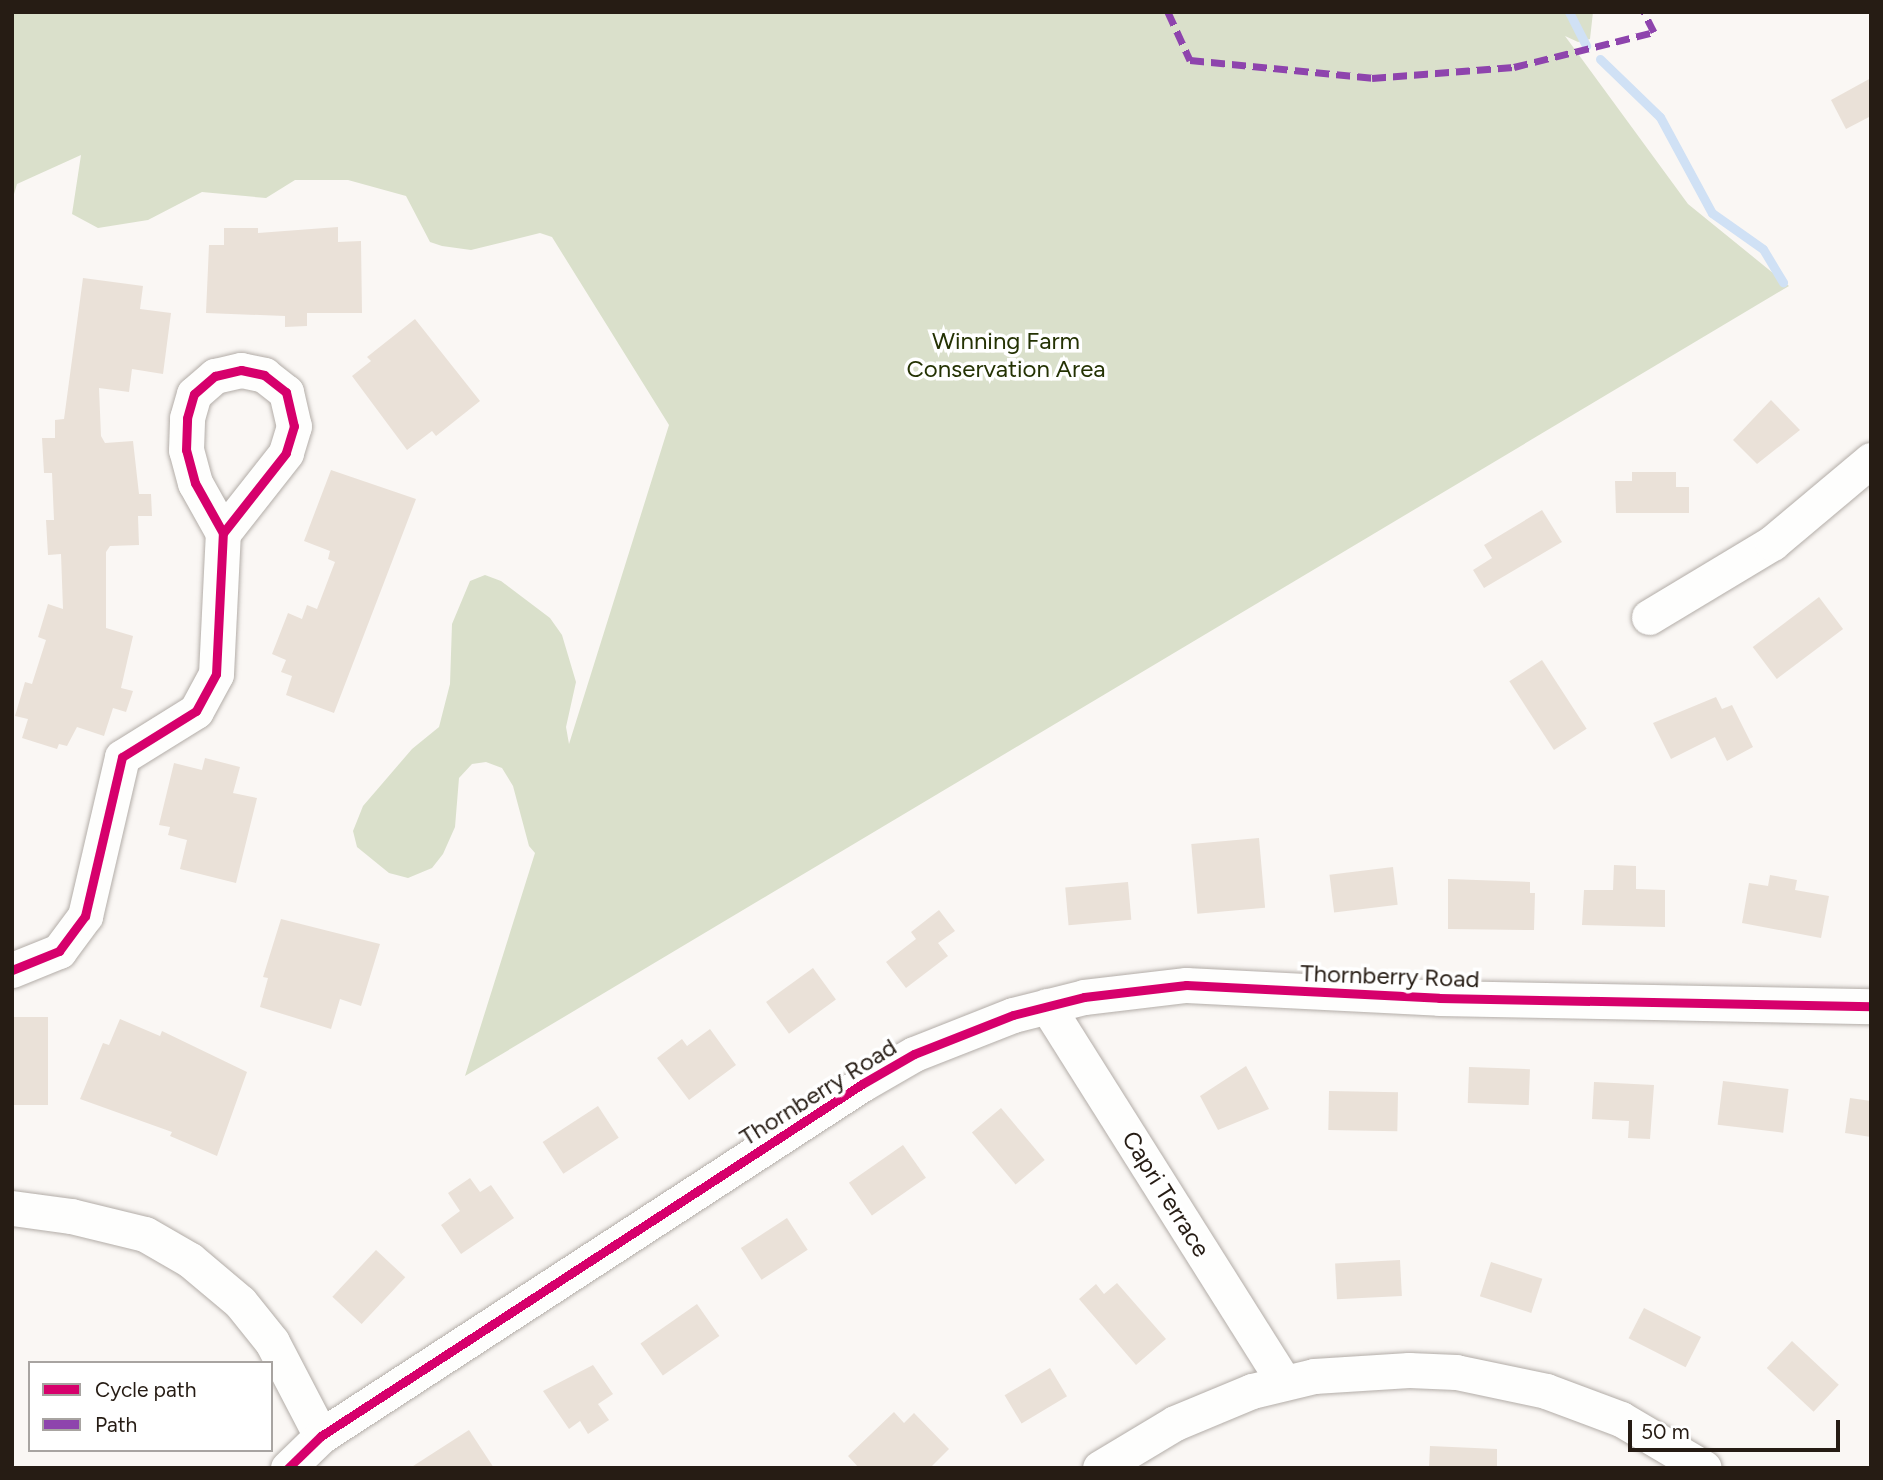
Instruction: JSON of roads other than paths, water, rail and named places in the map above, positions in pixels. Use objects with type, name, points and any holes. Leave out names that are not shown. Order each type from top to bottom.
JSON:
[{"type":"street","points":[[1649,617],[1772,543],[1871,460]]},
{"type":"street","points":[[12,970],[59,951],[85,916],[122,757],[196,711],[216,674],[223,533]]},
{"type":"street","name":"Thornberry Road","points":[[288,1468],[321,1436],[862,1084],[914,1054],[1047,1006],[1134,989],[1186,985],[1439,999],[1871,1006]]},
{"type":"street","name":"Capri Terrace","points":[[1047,1006],[1284,1382]]},
{"type":"street","points":[[12,1208],[71,1216],[145,1234],[190,1260],[240,1302],[272,1342],[321,1436]]},
{"type":"street","points":[[1100,1468],[1175,1423],[1284,1382],[1353,1371],[1409,1370],[1501,1380],[1621,1419],[1704,1468]]},
{"type":"waterway","points":[[1569,12],[1586,46]]},
{"type":"waterway","points":[[1600,59],[1660,117],[1712,213],[1763,249],[1783,282]]},
{"type":"park label","name":"Winning Farm Conservation Area","points":[[1006,355]]}]
